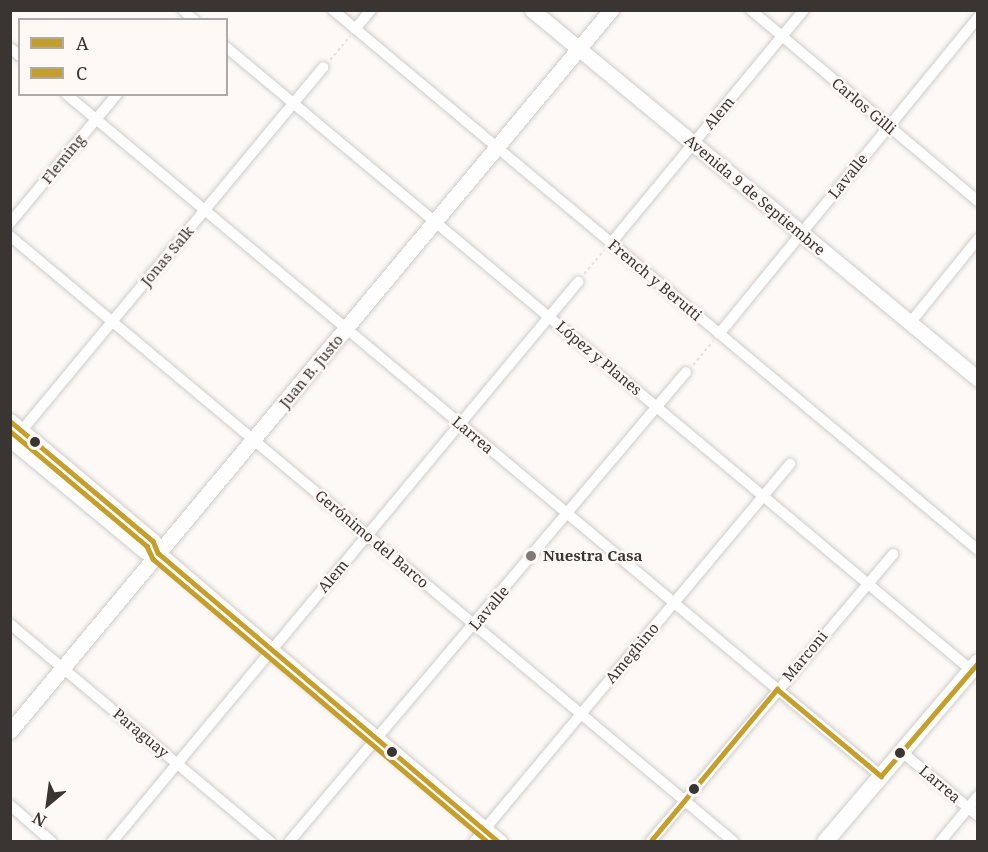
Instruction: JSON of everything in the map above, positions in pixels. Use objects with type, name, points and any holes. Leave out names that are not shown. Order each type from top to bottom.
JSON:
[{"type":"main road","points":[[825,842],[974,666]]},
{"type":"street","name":"French y Berutti","points":[[333,10],[978,550]]},
{"type":"street","points":[[355,29],[371,10]]},
{"type":"street","name":"Avenida 9 de Septiembre","points":[[532,10],[978,379]]},
{"type":"street","name":"Juan B. Justo","points":[[10,730],[611,10]]},
{"type":"street","name":"Carlos Gilli","points":[[751,10],[978,201]]},
{"type":"street","name":"Alem","points":[[610,243],[804,10]]},
{"type":"street","name":"Lavalle","points":[[719,334],[978,18]]},
{"type":"street","name":"López y Planes","points":[[228,49],[867,583],[974,666]]},
{"type":"street","name":"Jonas Salk","points":[[13,435],[112,321],[323,68]]},
{"type":"street","name":"Larrea","points":[[68,96],[881,776]]},
{"type":"street","name":"Fleming","points":[[10,223],[115,96]]},
{"type":"street","name":"Gerónimo del Barco","points":[[10,236],[734,842]]},
{"type":"street","points":[[910,323],[978,239]]},
{"type":"street","name":"Alem","points":[[112,842],[578,282]]},
{"type":"street","name":"Lavalle","points":[[289,842],[378,740],[686,372]]},
{"type":"street","points":[[13,435],[153,541],[158,553],[500,842]]},
{"type":"street","name":"Ameghino","points":[[474,842],[790,464]]},
{"type":"street","name":"Marconi","points":[[650,842],[893,554]]},
{"type":"street","name":"Paraguay","points":[[10,624],[271,842]]},
{"type":"street","name":"Larrea","points":[[902,752],[978,816]]},
{"type":"street","points":[[940,842],[978,796]]},
{"type":"street","points":[[10,805],[52,842]]},
{"type":"path","points":[[323,68],[355,29]]},
{"type":"path","points":[[578,282],[610,243]]},
{"type":"path","points":[[686,372],[719,334]]},
{"type":"transit line","name":"A","points":[[10,421],[153,541],[158,553],[499,842]]},
{"type":"transit line","name":"C","points":[[10,431],[147,546],[153,559],[488,842]]},
{"type":"transit line","name":"A","points":[[650,842],[777,689],[881,776],[978,663]]},
{"type":"place","name":"Nuestra Casa","points":[[531,556]]}]
